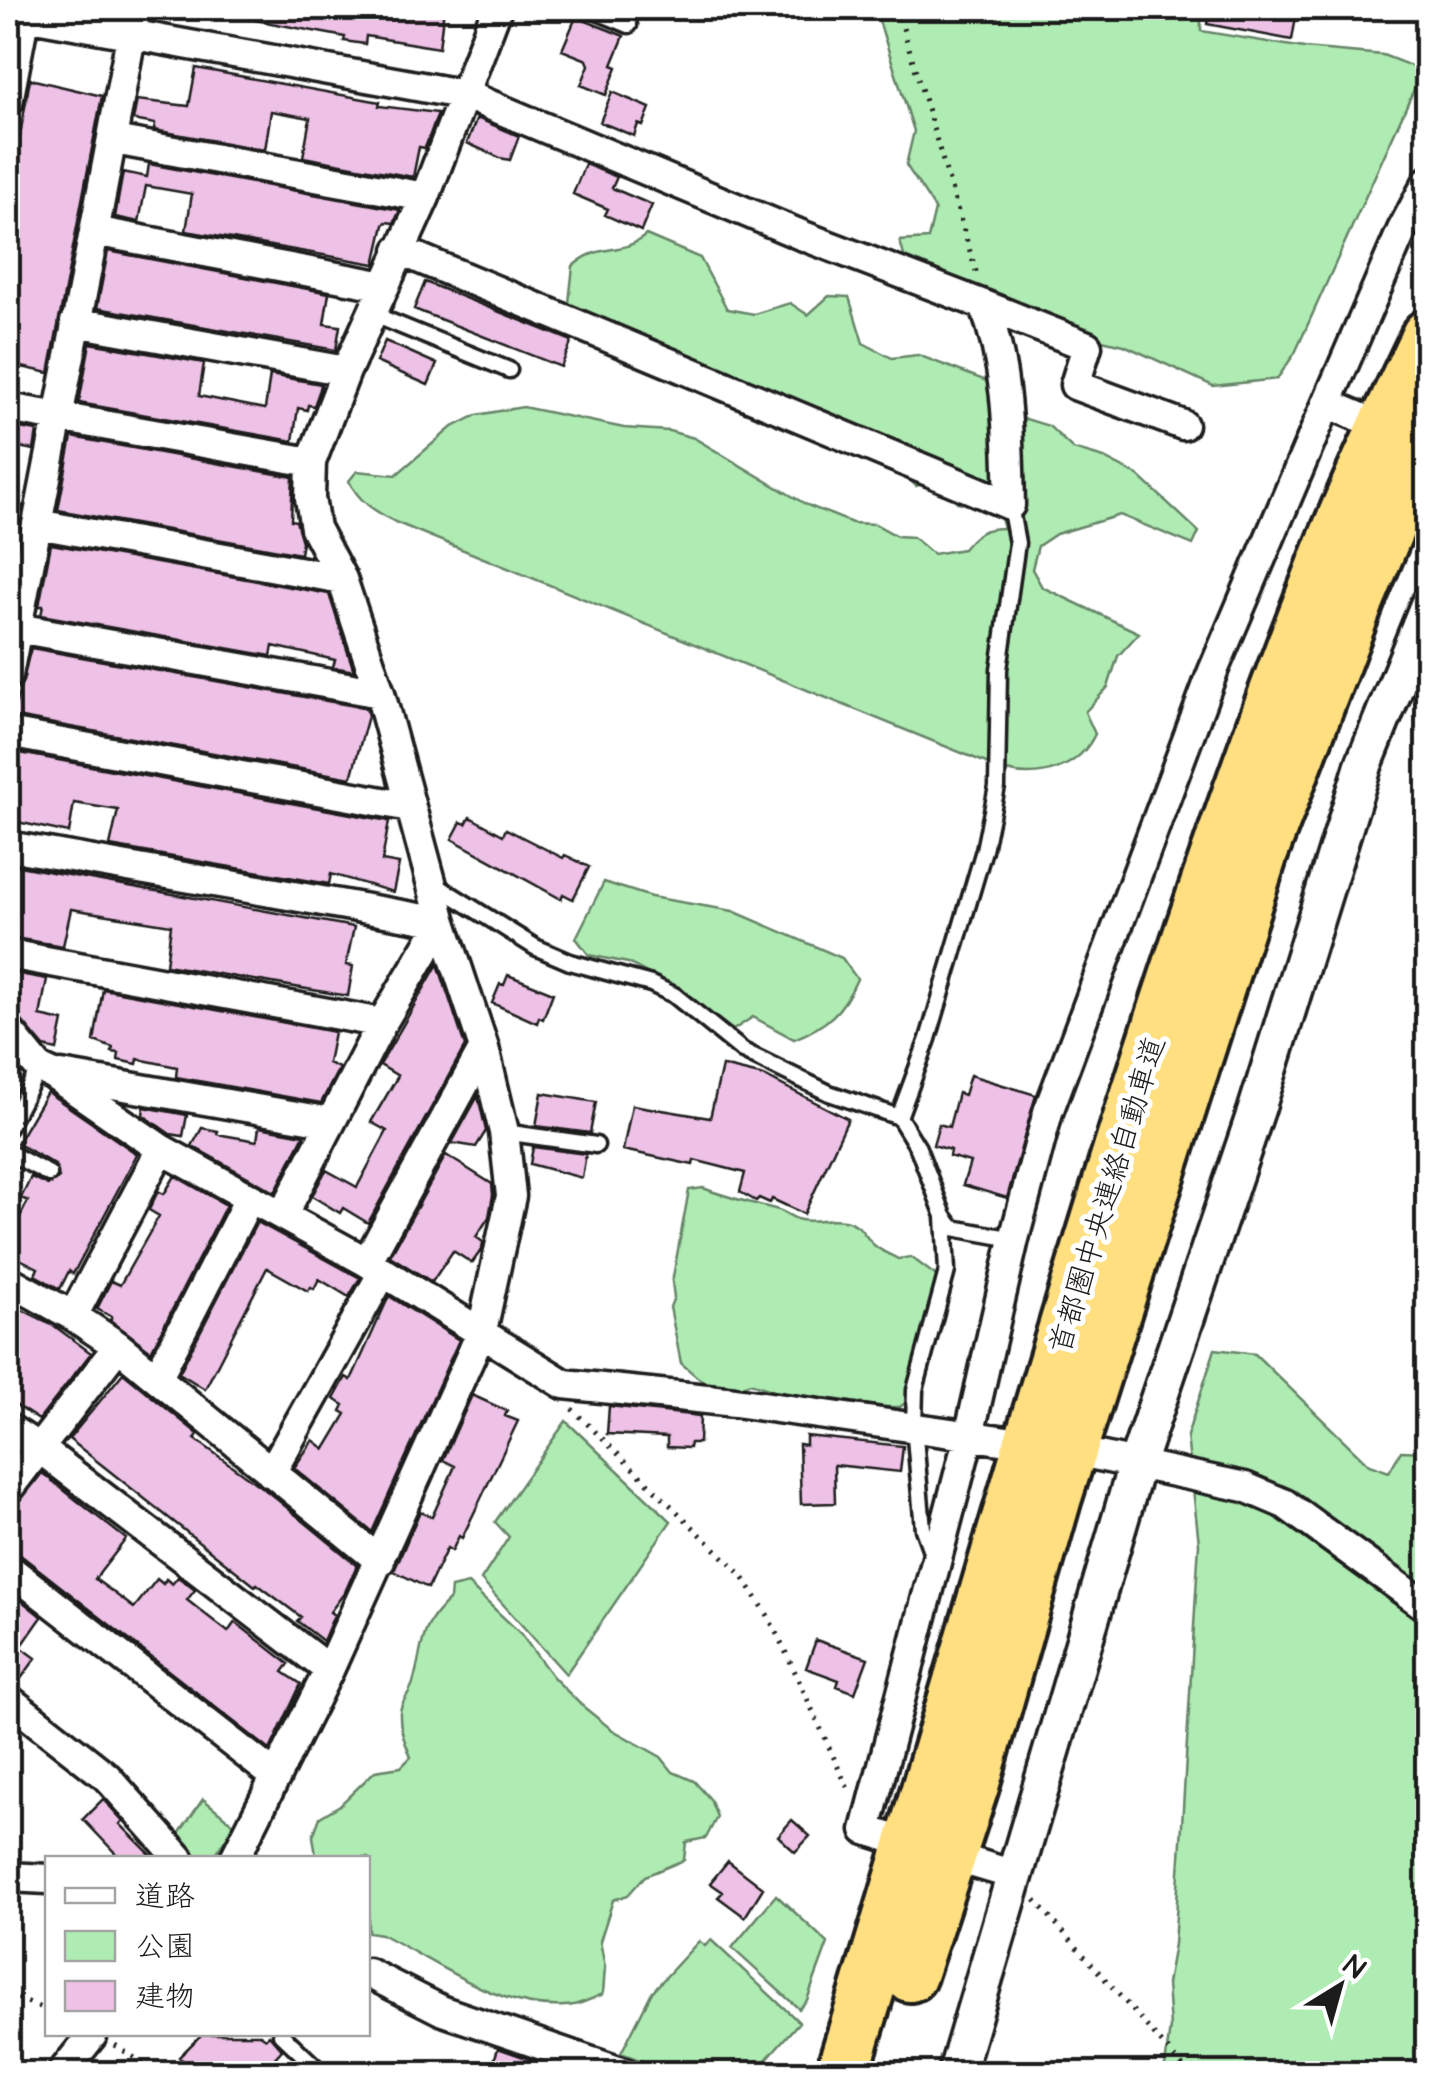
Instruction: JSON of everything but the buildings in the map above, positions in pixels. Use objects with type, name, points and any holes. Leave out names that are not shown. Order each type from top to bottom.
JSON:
[{"type":"highway","name":"首都圏中央連絡自動車道","points":[[842,2074],[1128,1126],[1248,765],[1324,566],[1428,336]]},
{"type":"highway","name":"首都圏中央連絡自動車道","points":[[878,2074],[972,1786],[1055,1497],[1261,852],[1359,596],[1428,432]]},
{"type":"street","points":[[237,1856],[330,1670],[482,1331],[511,1196],[504,1132],[484,1048],[442,922],[380,693],[342,579],[315,528],[310,498],[311,462],[346,371],[426,197],[497,8]]},
{"type":"street","points":[[8,102],[19,11],[134,21],[466,95],[801,235],[1087,346],[1075,385],[1183,425]]},
{"type":"street","points":[[8,676],[134,21]]},
{"type":"street","points":[[114,140],[426,197]]},
{"type":"street","points":[[878,1834],[935,1561],[1048,1112],[1213,671],[1326,403],[1428,180]]},
{"type":"street","points":[[94,231],[386,286]]},
{"type":"street","points":[[400,250],[1010,505],[1007,409],[998,349],[984,305]]},
{"type":"street","points":[[75,322],[346,371]]},
{"type":"street","points":[[1326,403],[1362,418]]},
{"type":"street","points":[[8,408],[311,462]]},
{"type":"street","points":[[37,524],[342,579]]},
{"type":"street","points":[[956,2074],[1136,1466],[1256,1111],[1364,764],[1428,606]]},
{"type":"street","points":[[16,628],[380,693]]},
{"type":"street","points":[[8,733],[410,808]]},
{"type":"street","points":[[8,846],[442,922]]},
{"type":"street","points":[[283,1215],[382,1022],[442,922]]},
{"type":"street","points":[[8,954],[382,1022]]},
{"type":"street","points":[[8,1030],[46,1071],[161,1149],[375,1268],[564,1384],[735,1402],[1007,1441]]},
{"type":"street","points":[[271,1474],[484,1048]]},
{"type":"street","points":[[46,1071],[331,1122]]},
{"type":"street","points":[[73,1316],[161,1149]]},
{"type":"street","points":[[157,1378],[249,1199]]},
{"type":"street","points":[[8,1280],[118,1346],[380,1561]]},
{"type":"street","points":[[8,1489],[118,1346]]},
{"type":"street","points":[[8,1428],[40,1448],[330,1670]]},
{"type":"street","points":[[1094,1456],[1245,1487],[1284,1504],[1428,1608]]},
{"type":"street","points":[[8,1568],[276,1777]]},
{"type":"street","points":[[8,1700],[107,1778],[177,1856]]},
{"type":"street","points":[[974,1863],[1014,1875]]},
{"type":"street","points":[[8,1877],[45,1879]]},
{"type":"street","points":[[370,1974],[443,2011],[627,2074]]},
{"type":"street","points":[[60,2074],[97,2036]]},
{"type":"lane","points":[[588,8],[629,24]]},
{"type":"lane","points":[[372,314],[509,370]]},
{"type":"lane","points":[[899,1116],[928,1039],[984,850],[997,787],[999,669],[1017,543],[1010,505]]},
{"type":"lane","points":[[431,882],[523,942],[570,962],[652,984],[674,995],[743,1051],[829,1093],[899,1116],[918,1148],[944,1216],[953,1228],[1014,1239]]},
{"type":"lane","points":[[8,1128],[46,1071]]},
{"type":"lane","points":[[504,1132],[596,1145]]},
{"type":"lane","points":[[8,1152],[49,1174]]},
{"type":"lane","points":[[935,1561],[923,1529],[914,1426],[916,1390],[947,1271],[944,1216]]},
{"type":"lane","points":[[283,2036],[323,2074]]},
{"type":"path","points":[[897,8],[960,212],[984,305]]},
{"type":"path","points":[[564,1384],[574,1413],[741,1574],[767,1614],[878,1834]]},
{"type":"path","points":[[1014,1875],[1189,2074]]},
{"type":"path","points":[[8,1994],[45,2011]]},
{"type":"path","points":[[97,2036],[158,2074]]},
{"type":"green space","points":[[875,8],[1201,8],[1201,31],[1304,48],[1383,55],[1414,67],[1415,87],[1295,353],[1277,379],[1213,386],[1124,345],[1084,336],[906,263],[900,241],[928,239],[935,209],[906,165],[914,131]]},
{"type":"green space","points":[[646,235],[700,258],[727,309],[754,314],[790,303],[808,315],[829,296],[849,297],[863,343],[892,358],[918,355],[992,383],[1019,417],[1049,426],[1073,449],[1104,458],[1139,476],[1199,532],[1193,545],[1120,515],[1056,534],[1038,546],[1032,569],[1042,587],[1139,633],[1118,656],[1108,687],[1085,712],[1095,734],[1079,755],[1058,769],[1045,772],[1006,771],[395,522],[358,495],[349,481],[357,471],[396,475],[451,428],[477,415],[523,407],[694,438],[807,505],[852,523],[875,524],[897,536],[913,537],[933,554],[963,549],[980,532],[1004,528],[998,510],[988,504],[957,502],[948,486],[933,480],[916,486],[887,458],[568,312],[573,266],[583,258],[628,246]]},
{"type":"green space","points":[[604,882],[651,897],[733,911],[842,958],[857,979],[833,1016],[794,1039],[753,1017],[733,1030],[683,992],[628,963],[589,955],[576,938]]},
{"type":"green space","points":[[703,1188],[798,1219],[848,1221],[880,1250],[898,1259],[911,1257],[939,1278],[914,1362],[909,1400],[900,1407],[883,1407],[826,1398],[778,1397],[772,1390],[750,1383],[721,1389],[705,1383],[681,1363],[670,1307],[674,1297],[672,1282],[689,1190]]},
{"type":"green space","points":[[1215,1349],[1255,1354],[1369,1465],[1389,1472],[1401,1451],[1427,1452],[1427,2073],[1164,2074],[1199,1543],[1187,1436]]},
{"type":"green space","points":[[566,1421],[671,1521],[566,1674],[481,1580],[509,1537],[495,1522]]},
{"type":"green space","points":[[468,1584],[520,1633],[553,1677],[580,1704],[611,1729],[661,1757],[673,1772],[694,1781],[710,1799],[717,1817],[706,1838],[686,1842],[684,1860],[645,1876],[628,1895],[613,1900],[600,1941],[605,1967],[603,1994],[575,2005],[541,2005],[493,1993],[381,1934],[370,1932],[370,1856],[316,1856],[313,1836],[320,1817],[340,1805],[375,1771],[401,1767],[411,1757],[401,1730],[400,1712],[413,1683],[424,1638],[432,1619],[450,1599],[451,1588]]},
{"type":"green space","points":[[203,1799],[235,1825],[214,1856],[191,1856],[174,1841]]},
{"type":"green space","points":[[776,1895],[828,1943],[807,2000],[799,2009],[732,1948]]},
{"type":"green space","points":[[711,1940],[799,2022],[765,2061],[760,2073],[674,2073],[621,2053],[652,1992],[699,1941],[705,1946]]}]
